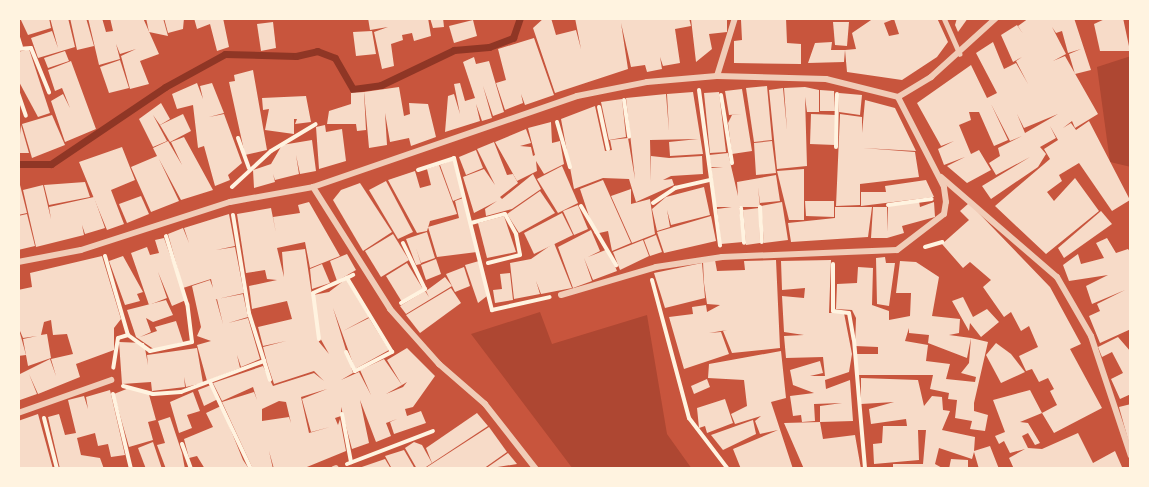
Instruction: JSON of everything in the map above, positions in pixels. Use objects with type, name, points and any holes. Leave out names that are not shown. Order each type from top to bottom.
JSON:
[{"type":"street","points":[[717,76],[735,18]]},
{"type":"street","points":[[18,262],[101,243],[230,202],[313,187],[577,96],[717,76],[826,79],[898,97],[960,54],[996,18]]},
{"type":"street","points":[[561,295],[656,267],[721,257],[897,250],[927,232],[944,214],[938,175],[898,97]]},
{"type":"street","points":[[938,175],[1057,277],[1091,336],[1131,456]]},
{"type":"street","points":[[313,187],[390,309],[439,364],[485,404],[536,469]]},
{"type":"street","points":[[18,414],[111,380]]},
{"type":"lane","points":[[944,18],[960,54]]},
{"type":"path","points":[[18,37],[20,48],[31,48],[49,92]]},
{"type":"path","points":[[698,77],[709,180],[721,257]]},
{"type":"path","points":[[18,93],[26,116]]},
{"type":"path","points":[[836,147],[837,93]]},
{"type":"path","points":[[722,95],[732,163]]},
{"type":"path","points":[[624,100],[629,137]]},
{"type":"path","points":[[599,106],[608,149]]},
{"type":"path","points":[[557,122],[570,167]]},
{"type":"path","points":[[216,206],[249,168],[316,124]]},
{"type":"path","points":[[238,138],[249,168]]},
{"type":"path","points":[[418,170],[454,158],[492,310],[561,295]]},
{"type":"path","points":[[652,203],[675,188],[709,180]]},
{"type":"path","points":[[888,205],[934,198]]},
{"type":"path","points":[[230,202],[249,313],[270,380]]},
{"type":"path","points":[[581,206],[619,271]]},
{"type":"path","points":[[760,207],[762,242]]},
{"type":"path","points":[[741,208],[744,243]]},
{"type":"path","points":[[471,223],[505,214],[516,234],[520,255],[488,263]]},
{"type":"path","points":[[101,243],[128,335],[150,351],[192,342],[187,304],[163,223]]},
{"type":"path","points":[[390,309],[425,289],[403,243]]},
{"type":"path","points":[[833,254],[833,311],[849,313],[865,469]]},
{"type":"path","points":[[319,339],[313,293],[355,274],[380,321]]},
{"type":"path","points":[[651,276],[689,418],[728,469]]},
{"type":"path","points":[[346,352],[355,371],[392,352],[347,278]]},
{"type":"path","points":[[128,335],[118,338],[111,380],[131,469]]},
{"type":"path","points":[[111,380],[153,394],[181,393],[264,361]]},
{"type":"path","points":[[210,382],[251,469]]},
{"type":"path","points":[[40,406],[57,469]]},
{"type":"path","points":[[342,414],[351,462]]},
{"type":"path","points":[[335,468],[433,430]]},
{"type":"path","points":[[182,444],[191,469]]},
{"type":"shaded area","points":[[1131,56],[1131,167],[1110,162],[1097,67]]},
{"type":"shaded area","points":[[540,312],[552,344],[647,315],[667,434],[692,469],[573,469],[471,334]]},
{"type":"building","points":[[20,18],[49,18],[51,28],[28,35]]},
{"type":"building","points":[[50,18],[68,18],[75,47],[38,58],[31,38],[52,31],[58,48]]},
{"type":"building","points":[[70,18],[86,18],[94,46],[77,50]]},
{"type":"building","points":[[88,18],[102,18],[106,32],[113,31],[110,18],[143,18],[159,54],[140,61],[149,84],[130,89],[121,56],[136,49],[120,54],[116,44],[120,59],[99,65]]},
{"type":"building","points":[[146,18],[163,18],[168,36],[149,32]]},
{"type":"building","points":[[164,18],[184,18],[183,29],[168,33]]},
{"type":"building","points":[[194,18],[223,18],[229,47],[217,51],[210,24],[197,29]]},
{"type":"building","points":[[368,18],[428,18],[431,36],[414,41],[412,33],[402,35],[403,40],[391,44],[394,66],[382,69],[374,32],[388,27],[370,30]]},
{"type":"building","points":[[430,18],[443,18],[444,27],[433,28]]},
{"type":"building","points":[[544,18],[551,18],[556,35],[576,30],[581,49],[575,18],[689,18],[691,26],[675,29],[680,63],[663,66],[660,57],[662,69],[647,72],[645,65],[631,67],[621,23],[628,69],[555,93],[533,28]]},
{"type":"building","points":[[727,18],[727,32],[709,34],[712,49],[696,62],[691,19]]},
{"type":"building","points":[[786,18],[787,43],[801,44],[801,64],[734,63],[734,41],[742,40],[741,20]]},
{"type":"building","points":[[874,18],[937,18],[948,42],[937,57],[902,80],[847,72],[845,50],[856,49],[852,33]],"holes":[[[894,19],[899,34],[889,36],[884,23]]]},
{"type":"building","points":[[957,18],[968,18],[958,32],[955,25]]},
{"type":"building","points":[[1029,18],[1074,18],[1091,70],[1075,74],[1098,114],[1075,128],[1072,121],[1063,128],[1071,123],[1076,130],[1089,121],[1130,200],[1112,211],[1079,163],[1059,175],[1062,181],[1047,192],[1054,201],[1075,178],[1099,211],[1046,254],[995,206],[1050,159],[1044,149],[1058,140],[1050,126],[1056,138],[1040,147],[1046,154],[1038,167],[991,199],[982,186],[1030,157],[996,175],[989,163],[1000,156],[998,148],[1022,136],[1010,141],[991,104],[1008,140],[994,146],[979,112],[969,112],[971,120],[959,125],[971,154],[979,150],[991,170],[967,183],[947,166],[965,157],[944,165],[938,149],[954,141],[941,146],[917,103],[971,65],[987,98],[997,93],[976,53],[993,42],[1004,69],[1016,63],[1028,84],[1016,61],[1022,57],[1013,62],[1001,35],[1017,25],[1023,34],[1018,26]],"holes":[[[1052,27],[1056,33],[1062,31],[1068,53],[1081,49],[1069,54],[1075,73],[1065,56],[1053,61],[1066,54]],[[1017,114],[1024,128],[1058,114],[1025,133]]]},
{"type":"building","points":[[1107,18],[1123,18],[1130,51],[1100,51],[1094,24]]},
{"type":"building","points":[[473,20],[477,36],[454,43],[449,26]]},
{"type":"building","points":[[273,22],[276,48],[261,51],[257,24]]},
{"type":"building","points":[[833,22],[849,22],[847,46],[835,45]]},
{"type":"building","points":[[372,31],[376,54],[356,56],[353,32]]},
{"type":"building","points":[[534,38],[554,95],[525,105],[521,94],[523,103],[505,110],[496,83],[506,80],[498,49]]},
{"type":"building","points":[[832,42],[831,50],[845,50],[844,62],[808,63],[815,43]]},
{"type":"building","points":[[29,49],[50,113],[38,117],[18,80],[18,52]]},
{"type":"building","points":[[65,51],[69,61],[48,68],[44,58]]},
{"type":"building","points":[[474,57],[476,64],[489,61],[504,112],[493,116],[483,86],[492,118],[482,121],[476,104],[480,121],[445,132],[448,96],[454,94],[460,114],[454,84],[460,83],[465,101],[475,98],[463,62]]},
{"type":"building","points":[[120,60],[129,88],[109,93],[100,67]]},
{"type":"building","points":[[71,61],[96,129],[65,142],[51,101],[63,94],[70,108],[62,88],[55,91],[48,70]]},
{"type":"building","points":[[253,70],[267,150],[245,155],[229,82],[235,81],[234,75]]},
{"type":"building","points":[[197,83],[203,99],[200,86],[212,83],[224,113],[209,117],[224,114],[242,163],[228,175],[230,180],[215,186],[204,146],[198,148],[193,105],[177,109],[172,94]]},
{"type":"building","points":[[767,86],[772,140],[754,142],[746,88]]},
{"type":"building","points":[[399,87],[404,116],[410,114],[409,103],[428,104],[436,137],[411,146],[409,138],[390,142],[385,113],[387,145],[369,148],[364,92]]},
{"type":"building","points":[[805,87],[819,90],[819,112],[807,112],[805,97],[807,166],[777,169],[769,90],[783,88],[787,130],[784,88]]},
{"type":"building","points":[[742,89],[752,151],[732,154],[728,123],[732,115],[742,114],[729,115],[725,91]]},
{"type":"building","points":[[820,90],[834,91],[835,111],[820,111]]},
{"type":"building","points":[[364,92],[366,130],[357,131],[356,124],[327,124],[329,111],[351,104],[351,93]]},
{"type":"building","points":[[693,92],[703,154],[670,156],[669,142],[698,139],[650,140],[651,181],[651,156],[669,158],[702,156],[703,174],[671,176],[663,180],[672,179],[674,185],[636,202],[629,179],[603,178],[574,189],[561,119],[595,106],[605,151],[612,150],[610,140],[628,138],[635,179],[626,98],[666,94],[669,131],[667,94]]},
{"type":"building","points":[[719,92],[726,152],[710,153],[704,93]]},
{"type":"building","points":[[839,93],[862,95],[860,115],[839,112]]},
{"type":"building","points":[[306,96],[311,122],[295,124],[297,119],[294,119],[294,134],[265,130],[269,109],[263,110],[262,98]]},
{"type":"building","points":[[622,99],[626,137],[609,140],[601,102]]},
{"type":"building","points":[[865,100],[895,108],[916,151],[863,148],[915,152],[919,177],[860,184],[860,205],[836,206],[840,114],[862,117],[862,133]]},
{"type":"building","points":[[161,103],[170,119],[160,125],[153,115],[167,141],[153,147],[139,119]]},
{"type":"building","points":[[183,114],[191,131],[170,142],[160,125]]},
{"type":"building","points":[[811,114],[836,115],[835,145],[810,144]]},
{"type":"building","points":[[52,115],[65,145],[32,158],[22,124]]},
{"type":"building","points":[[551,122],[552,143],[560,141],[564,164],[544,174],[536,161],[537,171],[517,181],[495,142],[526,129],[531,143],[520,146],[531,147],[533,156],[535,155],[528,128]]},
{"type":"building","points":[[21,125],[29,153],[18,153]]},
{"type":"building","points":[[325,125],[326,132],[342,129],[346,161],[319,169],[316,127]]},
{"type":"building","points":[[184,137],[213,190],[181,200],[159,159],[179,201],[151,212],[131,167],[157,156],[153,148],[168,141],[182,165],[171,142]]},
{"type":"building","points":[[312,140],[316,171],[300,174],[296,155],[299,174],[275,180],[273,174],[275,182],[254,188],[253,170],[271,164],[282,145]]},
{"type":"building","points":[[772,141],[776,173],[756,175],[754,143]]},
{"type":"building","points":[[494,142],[507,175],[513,174],[518,183],[500,197],[502,199],[533,174],[541,189],[512,209],[486,216],[485,209],[497,201],[474,213],[463,177],[484,169],[495,185],[477,149]]},
{"type":"building","points":[[122,147],[135,180],[111,190],[124,224],[107,230],[79,162]]},
{"type":"building","points":[[476,150],[483,168],[466,175],[459,157]]},
{"type":"building","points":[[728,153],[738,196],[737,182],[776,175],[780,201],[760,203],[758,187],[760,207],[716,207],[711,168],[723,167],[711,167],[709,155]]},
{"type":"building","points":[[453,160],[463,197],[453,201],[440,165]]},
{"type":"building","points":[[439,165],[457,214],[430,221],[427,231],[417,233],[388,180],[415,171],[420,188],[431,185],[427,169]]},
{"type":"building","points":[[562,166],[578,203],[558,213],[537,179]]},
{"type":"building","points":[[804,169],[804,220],[789,220],[777,171]]},
{"type":"building","points":[[18,177],[27,213],[18,215]]},
{"type":"building","points":[[603,180],[631,243],[612,251],[608,231],[595,234],[580,189]]},
{"type":"building","points":[[926,180],[934,197],[861,206],[861,192],[886,192],[885,186]]},
{"type":"building","points":[[386,181],[413,232],[398,239],[369,190]]},
{"type":"building","points":[[85,182],[90,197],[49,205],[44,185]]},
{"type":"building","points":[[360,183],[392,232],[363,251],[333,200],[341,190]]},
{"type":"building","points":[[43,185],[51,219],[49,207],[94,197],[105,228],[85,234],[82,225],[84,235],[36,247],[23,190]]},
{"type":"building","points":[[704,187],[710,215],[671,225],[667,210],[670,227],[657,231],[652,209],[666,197]]},
{"type":"building","points":[[631,189],[631,204],[650,199],[655,234],[632,243],[611,196]]},
{"type":"building","points":[[540,191],[555,213],[519,233],[507,214]]},
{"type":"building","points":[[141,196],[149,214],[127,223],[119,204]]},
{"type":"building","points":[[463,198],[477,252],[437,257],[428,227],[459,218],[455,201]]},
{"type":"building","points":[[805,201],[834,201],[834,217],[806,216]]},
{"type":"building","points":[[919,201],[920,207],[934,202],[935,217],[902,226],[904,233],[887,238],[871,238],[873,207],[887,207],[888,232],[888,206]]},
{"type":"building","points":[[309,202],[340,256],[310,268],[305,242],[277,248],[284,277],[282,252],[305,249],[319,342],[329,354],[319,336],[313,295],[329,292],[346,279],[369,317],[343,331],[369,318],[389,350],[355,369],[333,308],[353,373],[341,380],[359,372],[371,395],[360,370],[384,359],[402,385],[387,360],[407,348],[435,376],[413,407],[405,409],[407,416],[421,411],[426,423],[394,434],[390,422],[397,419],[386,423],[391,436],[376,442],[360,400],[369,443],[352,449],[341,407],[341,416],[335,418],[338,425],[340,419],[346,451],[302,469],[274,469],[269,451],[273,469],[253,469],[222,402],[254,392],[257,400],[253,387],[222,401],[213,383],[263,366],[273,386],[314,373],[324,381],[314,371],[274,384],[263,347],[286,341],[263,346],[258,327],[292,319],[287,301],[252,309],[249,286],[277,280],[267,279],[265,270],[246,273],[237,214],[271,208],[276,233],[273,217],[300,213],[298,205]],"holes":[[[407,382],[403,387],[386,394],[402,385]],[[327,389],[302,399],[311,432],[330,427],[309,433],[301,397]],[[279,401],[286,402],[291,423],[289,417],[262,421],[262,409]]]},
{"type":"building","points":[[782,202],[788,240],[764,243],[761,206]]},
{"type":"building","points":[[969,203],[1050,287],[1081,344],[1070,349],[1102,408],[1054,433],[1042,413],[1057,405],[1050,391],[1054,389],[1048,378],[1039,382],[1032,369],[1026,371],[1019,356],[1038,347],[1029,326],[1021,331],[1011,312],[1004,317],[983,287],[991,280],[970,262],[963,268],[942,244],[969,220],[960,211]]},
{"type":"building","points":[[578,205],[588,229],[574,235],[563,211]]},
{"type":"building","points":[[739,206],[743,242],[721,244],[717,209]]},
{"type":"building","points":[[835,207],[872,207],[868,237],[791,242],[788,223],[835,218]]},
{"type":"building","points":[[759,208],[760,243],[746,245],[743,210]]},
{"type":"building","points":[[1101,211],[1112,224],[1064,258],[1058,248]]},
{"type":"building","points":[[562,213],[573,235],[534,254],[524,233]]},
{"type":"building","points":[[27,214],[35,246],[18,250],[18,216]]},
{"type":"building","points":[[229,214],[235,246],[216,250],[235,247],[244,293],[219,299],[243,294],[248,317],[228,323],[248,318],[260,359],[241,367],[237,355],[240,368],[207,381],[197,345],[211,341],[197,336],[201,327],[192,286],[210,280],[213,288],[211,279],[183,288],[168,234],[183,228],[189,243],[184,228]]},
{"type":"building","points":[[504,216],[516,252],[487,258],[478,223]]},
{"type":"building","points":[[711,216],[716,241],[664,253],[657,232]]},
{"type":"building","points":[[591,230],[600,251],[588,257],[608,249],[617,271],[593,280],[584,258],[592,281],[573,288],[558,247]]},
{"type":"building","points":[[427,232],[435,258],[421,263],[416,248],[421,264],[416,265],[406,239]]},
{"type":"building","points":[[393,234],[409,260],[381,277],[365,251]]},
{"type":"building","points":[[656,235],[662,252],[650,256],[644,240]]},
{"type":"building","points":[[164,238],[186,300],[172,306],[158,272],[167,298],[149,305],[131,253],[147,247],[150,255],[159,253],[155,240]]},
{"type":"building","points":[[1107,238],[1116,253],[1128,249],[1131,253],[1131,329],[1100,343],[1089,316],[1100,311],[1097,304],[1125,290],[1092,304],[1086,286],[1108,275],[1069,281],[1063,265],[1078,254],[1081,264],[1104,258],[1096,243]]},
{"type":"building","points":[[643,240],[649,256],[620,270],[613,252]]},
{"type":"building","points":[[554,243],[572,288],[541,294],[536,281],[540,294],[514,299],[510,263],[531,259]]},
{"type":"building","points":[[347,254],[356,270],[337,281],[330,261]]},
{"type":"building","points":[[102,256],[121,319],[114,328],[114,350],[76,364],[80,377],[38,394],[29,374],[37,394],[20,400],[18,375],[50,359],[56,376],[51,359],[73,354],[67,334],[53,335],[51,320],[44,322],[41,335],[47,334],[51,358],[28,366],[23,339],[37,336],[23,338],[20,331],[18,290],[32,287],[30,273]]},
{"type":"building","points":[[123,256],[143,292],[137,294],[140,301],[125,305],[109,261]]},
{"type":"building","points":[[885,257],[886,263],[895,263],[889,306],[877,304],[876,258]]},
{"type":"building","points":[[436,259],[441,274],[426,280],[421,265]]},
{"type":"building","points":[[715,260],[717,271],[745,270],[744,261],[776,260],[780,348],[732,353],[723,331],[727,330],[709,333],[721,332],[729,354],[684,369],[669,317],[693,314],[692,307],[706,305],[707,312],[720,305],[707,304],[704,283],[703,262]]},
{"type":"building","points":[[831,260],[829,313],[844,313],[852,354],[849,372],[825,380],[826,389],[850,380],[853,421],[820,422],[820,406],[842,403],[814,404],[815,421],[802,422],[801,415],[793,416],[790,396],[814,393],[793,385],[790,370],[820,361],[823,373],[810,376],[825,376],[823,357],[786,358],[784,336],[804,335],[784,332],[782,296],[804,298],[805,288],[782,290],[781,261]]},
{"type":"building","points":[[479,261],[487,296],[478,303],[465,265]]},
{"type":"building","points":[[900,261],[916,262],[939,277],[932,316],[960,319],[959,333],[949,335],[971,338],[988,342],[974,403],[974,411],[988,415],[985,431],[970,429],[972,421],[955,418],[957,400],[948,399],[949,393],[930,389],[933,375],[857,375],[857,354],[878,354],[878,347],[855,346],[856,318],[852,310],[836,309],[837,284],[857,283],[858,267],[873,268],[872,305],[889,311],[889,320],[910,316],[911,293],[896,293]],"holes":[[[909,328],[909,333],[929,335],[928,343],[967,358],[971,338],[969,363],[961,373],[976,377],[975,382],[946,379],[950,364],[926,361],[928,345],[905,341]]]},
{"type":"building","points":[[407,263],[423,289],[402,302],[386,276]]},
{"type":"building","points":[[702,263],[705,298],[665,308],[654,273]]},
{"type":"building","points":[[322,264],[330,283],[312,289],[310,269]]},
{"type":"building","points":[[464,267],[470,286],[455,292],[446,274]]},
{"type":"building","points":[[510,273],[513,300],[495,303],[493,290],[502,289],[500,274]]},
{"type":"building","points":[[445,277],[452,286],[406,314],[400,306],[425,291],[429,297],[426,291]]},
{"type":"building","points":[[451,288],[461,303],[420,333],[406,315]]},
{"type":"building","points":[[963,297],[973,317],[987,309],[999,322],[981,337],[970,323],[969,331],[952,301]]},
{"type":"building","points":[[166,300],[173,315],[153,322],[146,318],[151,332],[140,337],[157,331],[155,327],[176,321],[183,342],[155,350],[136,337],[127,310]]},
{"type":"building","points":[[18,326],[26,355],[18,356]]},
{"type":"building","points":[[1118,337],[1131,352],[1131,394],[1120,399],[1111,379],[1123,373],[1112,352],[1102,357],[1098,347]]},
{"type":"building","points":[[119,342],[144,343],[148,365],[147,355],[197,348],[203,383],[186,387],[184,377],[185,387],[152,391],[151,382],[122,384]]},
{"type":"building","points":[[996,343],[1011,354],[1025,372],[1001,383],[986,355]]},
{"type":"building","points":[[781,351],[786,398],[771,402],[793,469],[741,469],[733,449],[778,430],[760,434],[755,421],[761,416],[735,424],[731,414],[747,406],[744,380],[708,378],[709,364]]},
{"type":"building","points":[[861,378],[918,380],[924,406],[932,396],[942,397],[943,410],[950,411],[942,430],[975,437],[974,451],[990,446],[999,469],[979,469],[974,452],[972,459],[939,448],[935,464],[944,469],[893,469],[893,464],[923,464],[926,430],[918,430],[919,460],[874,464],[873,444],[882,443],[883,426],[907,426],[906,419],[871,424],[869,409],[894,402],[861,404]]},
{"type":"building","points":[[707,379],[710,387],[694,394],[691,386]]},
{"type":"building","points":[[211,385],[218,399],[204,406],[198,390]]},
{"type":"building","points":[[129,388],[148,391],[156,420],[148,422],[153,440],[129,447],[114,394]]},
{"type":"building","points":[[110,390],[125,455],[111,457],[108,444],[98,446],[95,433],[77,438],[81,455],[100,458],[104,469],[60,469],[48,417],[59,414],[65,435],[76,433],[68,400],[84,396],[88,409],[86,397]]},
{"type":"building","points":[[1030,390],[1042,413],[1020,422],[1028,423],[1040,443],[1035,445],[1028,433],[1022,436],[1028,448],[1042,449],[1078,433],[1093,463],[1115,451],[1122,467],[1014,469],[1009,458],[1025,449],[1010,453],[1004,441],[999,444],[995,436],[1005,432],[993,400]]},
{"type":"building","points":[[193,392],[200,411],[187,415],[192,428],[179,433],[170,402]]},
{"type":"building","points":[[725,399],[733,423],[707,433],[705,426],[699,428],[697,408]]},
{"type":"building","points":[[1131,404],[1131,450],[1119,407]]},
{"type":"building","points":[[221,406],[243,460],[249,469],[205,469],[197,456],[189,458],[184,439],[213,427],[206,413]]},
{"type":"building","points":[[477,413],[488,426],[432,463],[426,448]]},
{"type":"building","points":[[38,414],[53,469],[18,469],[18,421]]},
{"type":"building","points":[[170,417],[185,469],[166,469],[157,445],[165,443],[158,421]]},
{"type":"building","points":[[753,420],[756,434],[723,450],[711,435]]},
{"type":"building","points":[[820,422],[823,439],[855,435],[861,469],[804,469],[784,423]]},
{"type":"building","points":[[489,427],[507,452],[483,469],[424,469]]},
{"type":"building","points":[[153,442],[162,469],[146,469],[138,448]]},
{"type":"building","points":[[414,442],[422,445],[432,463],[423,469],[417,469],[405,448]]},
{"type":"building","points":[[404,450],[415,469],[392,469],[385,456]]},
{"type":"building","points":[[508,453],[517,464],[485,469]]},
{"type":"building","points":[[385,459],[391,469],[356,469]]},
{"type":"building","points":[[951,459],[968,460],[968,469],[949,469]]},
{"type":"waterway","points":[[18,164],[51,164],[165,87],[225,54],[296,56],[317,51],[335,58],[353,89],[381,85],[454,50],[489,47],[513,38],[520,18]]}]
